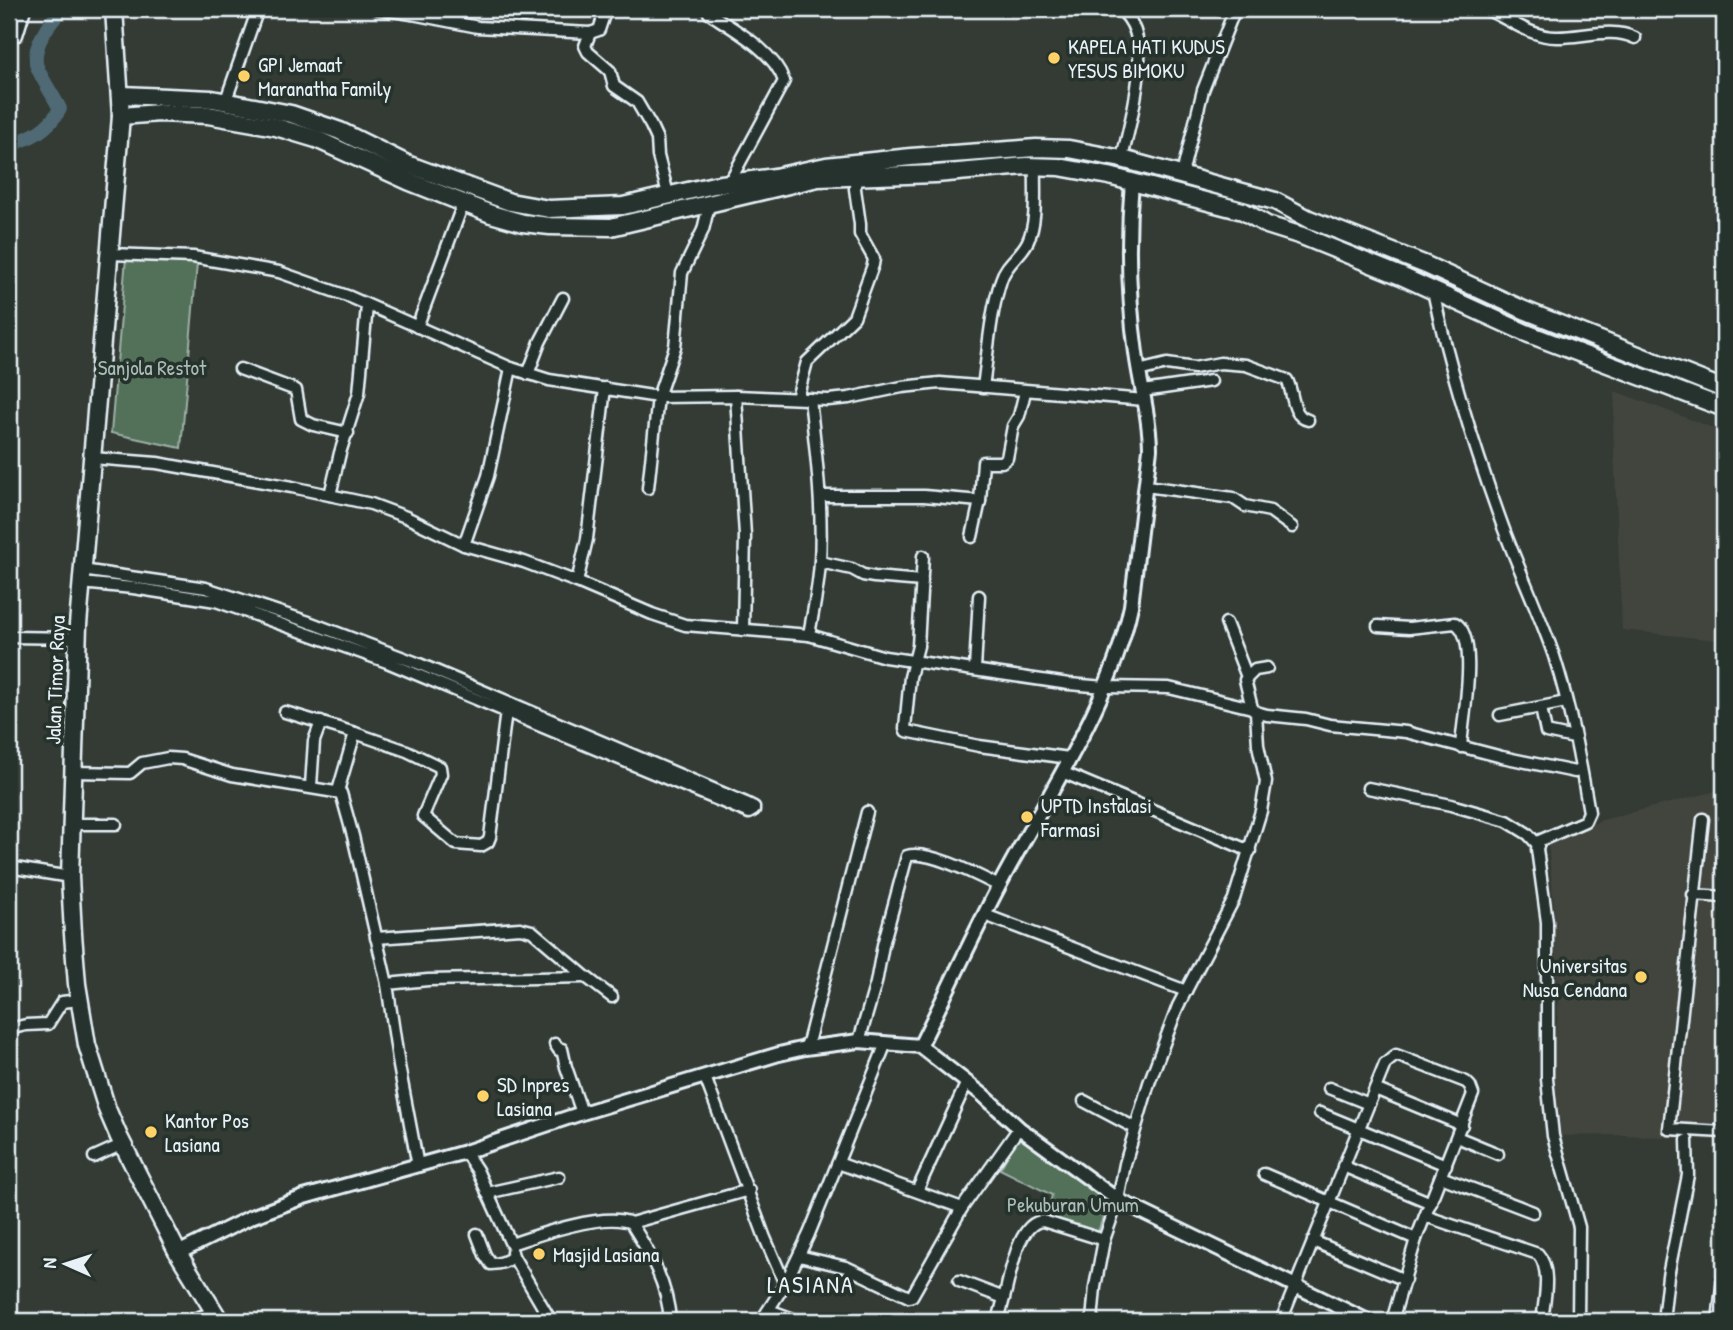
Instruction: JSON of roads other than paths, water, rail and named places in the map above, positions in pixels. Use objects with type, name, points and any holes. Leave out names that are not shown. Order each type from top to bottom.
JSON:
[{"type":"highway","name":"Jalan Timor Raya","points":[[114,9],[121,116],[82,577],[71,824],[70,877],[79,1000],[95,1072],[123,1144],[178,1253],[218,1317]]},
{"type":"highway","points":[[121,95],[226,100],[290,114],[408,181],[463,204],[523,223],[580,228],[611,227],[810,180],[1035,166],[1059,167],[1132,181],[1242,211],[1267,225],[1302,236],[1392,273],[1526,333],[1724,408]]},
{"type":"highway","points":[[121,116],[176,113],[235,119],[332,137],[510,202],[536,208],[623,206],[668,194],[826,166],[984,151],[1069,149],[1182,174],[1275,201],[1310,219],[1401,254],[1524,310],[1724,389]]},
{"type":"highway","points":[[984,151],[986,168]]},
{"type":"highway","points":[[713,204],[722,184]]},
{"type":"highway","points":[[580,228],[581,209]]},
{"type":"highway","points":[[1392,273],[1401,254]]},
{"type":"highway","points":[[1690,394],[1697,377]]},
{"type":"street","points":[[9,35],[17,35],[25,9]]},
{"type":"street","points":[[226,100],[258,9]]},
{"type":"street","points":[[379,9],[412,11],[478,27],[590,33],[599,30],[606,9]]},
{"type":"street","points":[[1049,9],[1078,9]]},
{"type":"street","points":[[1119,9],[1132,21],[1139,62],[1138,82],[1122,159]]},
{"type":"street","points":[[1182,174],[1203,90],[1235,9]]},
{"type":"street","points":[[1486,9],[1525,29],[1544,35],[1559,37],[1614,33],[1635,38]]},
{"type":"street","points":[[707,10],[773,62],[784,81],[722,184]]},
{"type":"street","points":[[590,33],[585,46],[588,52],[610,71],[614,86],[637,102],[651,126],[657,139],[658,156],[668,194]]},
{"type":"street","points":[[983,387],[1001,280],[1007,266],[1019,255],[1030,235],[1034,214],[1035,166]]},
{"type":"street","points":[[797,398],[807,362],[854,317],[873,265],[874,259],[860,234],[856,177]]},
{"type":"street","points":[[920,1045],[999,886],[1105,687],[1117,660],[1131,606],[1150,430],[1133,329],[1128,243],[1132,181]]},
{"type":"street","points":[[418,327],[463,204]]},
{"type":"street","points":[[648,488],[658,397],[675,347],[682,273],[713,204]]},
{"type":"street","points":[[111,254],[192,257],[279,271],[328,288],[511,368],[557,381],[658,397],[849,398],[927,384],[1144,395],[1211,381]]},
{"type":"street","points":[[1433,291],[1476,445],[1504,528],[1553,653],[1589,812],[1585,821],[1539,841],[1538,845]]},
{"type":"street","points":[[527,373],[563,298]]},
{"type":"street","points":[[330,495],[361,379],[367,306]]},
{"type":"street","points":[[1139,371],[1167,365],[1194,368],[1220,363],[1246,365],[1287,380],[1292,388],[1297,413],[1308,420]]},
{"type":"street","points":[[464,545],[488,476],[511,368]]},
{"type":"street","points":[[240,369],[296,390],[299,416],[304,422],[348,433]]},
{"type":"street","points":[[577,582],[587,538],[605,388]]},
{"type":"street","points":[[972,537],[980,501],[983,462],[1002,462],[1007,458],[1013,426],[1019,415],[1025,391]]},
{"type":"street","points":[[736,396],[745,534],[743,630]]},
{"type":"street","points":[[809,635],[820,562],[820,496],[810,399]]},
{"type":"street","points":[[92,458],[157,463],[371,504],[393,511],[464,545],[524,562],[676,623],[809,635],[886,657],[1069,684],[1168,688],[1267,715],[1406,732],[1569,771],[1580,770]]},
{"type":"street","points":[[1146,486],[1233,498],[1245,506],[1270,511],[1292,527]]},
{"type":"street","points":[[820,496],[924,496],[980,501]]},
{"type":"street","points":[[923,556],[918,646],[909,684],[906,731],[979,746],[1069,758]]},
{"type":"street","points":[[820,562],[852,569],[863,575],[922,581]]},
{"type":"street","points":[[82,577],[217,591],[388,657],[708,786],[754,807],[754,810],[749,813],[605,755],[388,657]]},
{"type":"street","points":[[975,669],[979,596]]},
{"type":"street","points":[[1226,623],[1247,677]]},
{"type":"street","points":[[1378,626],[1409,628],[1455,623],[1461,626],[1467,639],[1468,657],[1461,747]]},
{"type":"street","points":[[9,637],[78,638]]},
{"type":"street","points":[[1092,1321],[1104,1240],[1118,1200],[1149,1083],[1186,991],[1234,899],[1261,811],[1266,782],[1254,710],[1245,680],[1255,670],[1266,668]]},
{"type":"street","points":[[1500,715],[1566,702]]},
{"type":"street","points":[[1541,708],[1546,732],[1574,738]]},
{"type":"street","points":[[285,712],[407,751],[442,769],[424,817],[456,844],[481,846],[488,842],[490,837],[506,711]]},
{"type":"street","points":[[310,786],[314,743],[321,722]]},
{"type":"street","points":[[338,791],[355,733]]},
{"type":"street","points":[[73,772],[130,773],[142,763],[168,758],[232,775],[338,791],[342,795],[387,984],[418,1166]]},
{"type":"street","points":[[1062,772],[1250,850]]},
{"type":"street","points":[[1368,788],[1451,805],[1507,821],[1528,834],[1538,845],[1547,922],[1547,1079],[1553,1136],[1579,1227],[1578,1321]]},
{"type":"street","points":[[805,1048],[867,812]]},
{"type":"street","points":[[1703,819],[1669,1129],[1724,1132]]},
{"type":"street","points":[[71,824],[116,824]]},
{"type":"street","points":[[859,1041],[907,856],[920,855],[950,863],[999,886]]},
{"type":"street","points":[[9,867],[70,877]]},
{"type":"street","points":[[1693,895],[1724,897]]},
{"type":"street","points":[[985,915],[1186,991]]},
{"type":"street","points":[[376,938],[520,928],[532,931],[612,997]]},
{"type":"street","points":[[387,984],[428,980],[586,977]]},
{"type":"street","points":[[9,1029],[48,1024],[62,1002],[79,1000]]},
{"type":"street","points":[[178,1253],[251,1217],[304,1196],[418,1166],[583,1113],[805,1048],[859,1041],[920,1045],[1019,1128],[1118,1200],[1368,1321]]},
{"type":"street","points":[[761,1321],[799,1256],[886,1043]]},
{"type":"street","points":[[555,1044],[562,1049],[583,1113]]},
{"type":"street","points":[[1281,1321],[1385,1064],[1396,1055],[1466,1082],[1472,1090],[1473,1098],[1416,1239],[1392,1321]]},
{"type":"street","points":[[705,1077],[765,1238],[785,1283]]},
{"type":"street","points":[[917,1191],[967,1082]]},
{"type":"street","points":[[1329,1088],[1369,1104]]},
{"type":"street","points":[[1375,1089],[1462,1125]]},
{"type":"street","points":[[1084,1101],[1135,1128]]},
{"type":"street","points":[[1320,1113],[1446,1165]]},
{"type":"street","points":[[799,1256],[846,1267],[909,1297],[912,1296],[962,1208],[1019,1128]]},
{"type":"street","points":[[1457,1137],[1498,1154]]},
{"type":"street","points":[[1663,1321],[1668,1276],[1688,1175],[1687,1140]]},
{"type":"street","points":[[93,1157],[123,1144]]},
{"type":"street","points":[[465,1152],[477,1170],[513,1256],[551,1321]]},
{"type":"street","points":[[838,1163],[962,1208]]},
{"type":"street","points":[[1343,1166],[1430,1203]]},
{"type":"street","points":[[1264,1174],[1416,1239]]},
{"type":"street","points":[[487,1193],[559,1177]]},
{"type":"street","points":[[1441,1177],[1533,1212]]},
{"type":"street","points":[[510,1244],[575,1225],[615,1220],[631,1223],[748,1190]]},
{"type":"street","points":[[1425,1216],[1538,1254],[1544,1262],[1542,1321]]},
{"type":"street","points":[[998,1321],[1016,1251],[1029,1227],[1037,1221],[1043,1221],[1104,1240]]},
{"type":"street","points":[[631,1223],[661,1278],[670,1321]]},
{"type":"street","points":[[477,1234],[488,1262],[500,1264],[513,1256]]},
{"type":"street","points":[[1313,1241],[1405,1280]]},
{"type":"street","points":[[1718,1321],[1724,1270]]},
{"type":"street","points":[[959,1281],[1004,1298]]},
{"type":"street","points":[[769,1310],[799,1321]]},
{"type":"street","points":[[187,1321],[218,1317]]},
{"type":"waterway","points":[[9,145],[38,132],[60,109],[39,72],[36,56],[44,33],[64,9]]},
{"type":"place","name":"KAPELA HATI KUDUS YESUS BIMOKU","points":[[1054,58]]},
{"type":"place","name":"GPI Jemaat Maranatha Family","points":[[244,76]]},
{"type":"place","name":"UPTD Instalasi Farmasi","points":[[1027,817]]},
{"type":"place","name":"Universitas Nusa Cendana","points":[[1641,977]]},
{"type":"place","name":"SD Inpres Lasiana","points":[[483,1096]]},
{"type":"place","name":"Kantor Pos Lasiana","points":[[151,1132]]},
{"type":"place","name":"Masjid Lasiana","points":[[539,1254]]},
{"type":"district","name":"LASIANA","points":[[811,1284]]},
{"type":"park label","name":"Sanjola Restot","points":[[152,367]]},
{"type":"park label","name":"Pekuburan Umum","points":[[1073,1204]]}]
